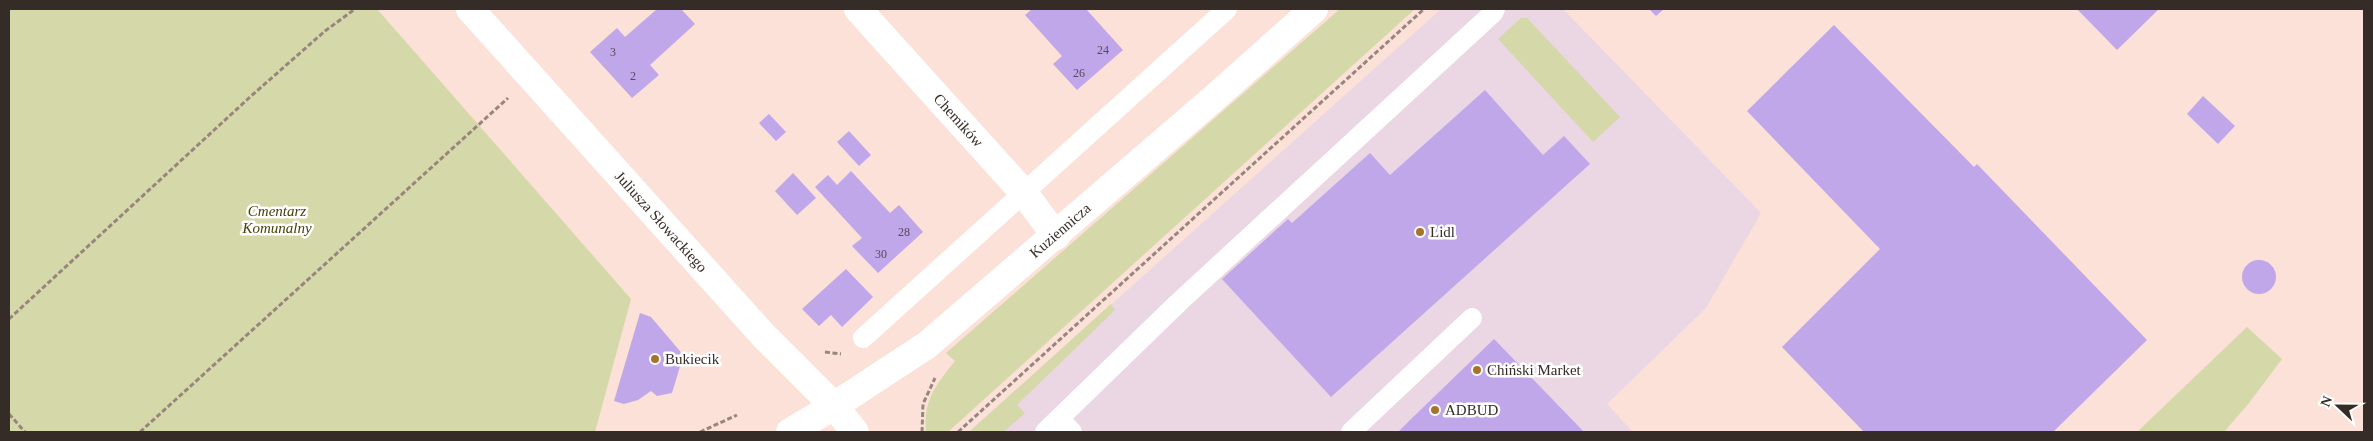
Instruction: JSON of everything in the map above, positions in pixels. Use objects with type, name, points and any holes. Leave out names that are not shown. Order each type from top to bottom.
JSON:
[{"type":"street","name":"Juliusza Słowackiego","points":[[470,9],[763,335],[834,406],[856,432]]},
{"type":"street","name":"Chemików","points":[[858,9],[1024,193],[1056,236]]},
{"type":"street","name":"Kuziennicza","points":[[790,432],[834,406],[927,345],[1056,236],[1314,9]]},
{"type":"lane","points":[[863,338],[1227,9]]},
{"type":"lane","points":[[1045,432],[1065,425],[1178,303],[1495,9]]},
{"type":"lane","points":[[1351,432],[1472,318]]},
{"type":"path","points":[[9,319],[250,96],[325,31],[355,9]]},
{"type":"path","points":[[958,432],[1424,9]]},
{"type":"path","points":[[140,432],[531,77]]},
{"type":"path","points":[[922,432],[923,404],[943,366],[927,345]]},
{"type":"path","points":[[9,414],[25,432]]},
{"type":"path","points":[[700,432],[737,416]]},
{"type":"shaded area","points":[[1441,9],[1563,9],[1761,213],[1706,308],[1607,404],[1633,432],[969,432]]},
{"type":"green space","name":"Cmentarz Komunalny","points":[[9,9],[377,9],[631,299],[595,432],[9,432]]},
{"type":"green space","points":[[1340,9],[1415,9],[948,432],[926,432],[927,411],[932,394],[955,361],[946,353]]},
{"type":"green space","points":[[1521,18],[1527,18],[1620,117],[1593,142],[1498,39]]},
{"type":"green space","points":[[1111,304],[1115,310],[1017,405],[1025,413],[1004,432],[969,432]]},
{"type":"green space","points":[[2247,327],[2282,359],[2249,403],[2224,432],[2137,432]]},
{"type":"building","points":[[657,9],[681,9],[695,24],[650,65],[659,75],[632,98],[590,52],[617,28],[625,37]]},
{"type":"building","points":[[1032,9],[1086,9],[1123,50],[1077,90],[1053,64],[1062,56],[1025,15]]},
{"type":"building","points":[[1649,9],[1664,9],[1656,16]]},
{"type":"building","points":[[2077,9],[2159,9],[2117,50]]},
{"type":"building","points":[[1834,25],[1974,167],[1977,164],[2147,340],[2053,432],[1864,432],[1782,347],[1880,249],[1747,111]]},
{"type":"building","name":"Lidl","points":[[1485,90],[1543,155],[1564,136],[1590,164],[1331,397],[1222,279],[1288,219],[1292,223],[1370,153],[1390,175]]},
{"type":"building","points":[[2203,96],[2235,126],[2218,144],[2187,114]]},
{"type":"building","points":[[769,114],[786,132],[776,141],[759,123]]},
{"type":"building","points":[[849,131],[871,155],[859,166],[837,142]]},
{"type":"building","points":[[851,171],[890,213],[899,205],[923,232],[878,273],[852,246],[862,238],[815,187],[828,175],[837,185]]},
{"type":"building","points":[[793,173],[816,198],[797,215],[775,191]]},
{"type":"building","points":[[2259,260],[2266,261],[2271,265],[2275,270],[2275,284],[2271,289],[2266,293],[2259,294],[2252,293],[2247,289],[2243,284],[2242,277],[2243,270],[2247,265],[2252,261]]},
{"type":"building","points":[[846,269],[873,297],[842,327],[831,315],[819,326],[802,309]]},
{"type":"building","name":"Bukiecik","points":[[640,313],[651,317],[685,357],[682,360],[672,393],[657,396],[651,391],[638,400],[624,404],[614,401]]},
{"type":"building","points":[[1494,339],[1584,432],[1398,432],[1409,421]]},
{"type":"place","name":"Lidl","points":[[1420,232]]},
{"type":"place","name":"Bukiecik","points":[[655,359]]},
{"type":"place","name":"Chiński Market","points":[[1477,370]]},
{"type":"place","name":"ADBUD","points":[[1435,410]]}]
